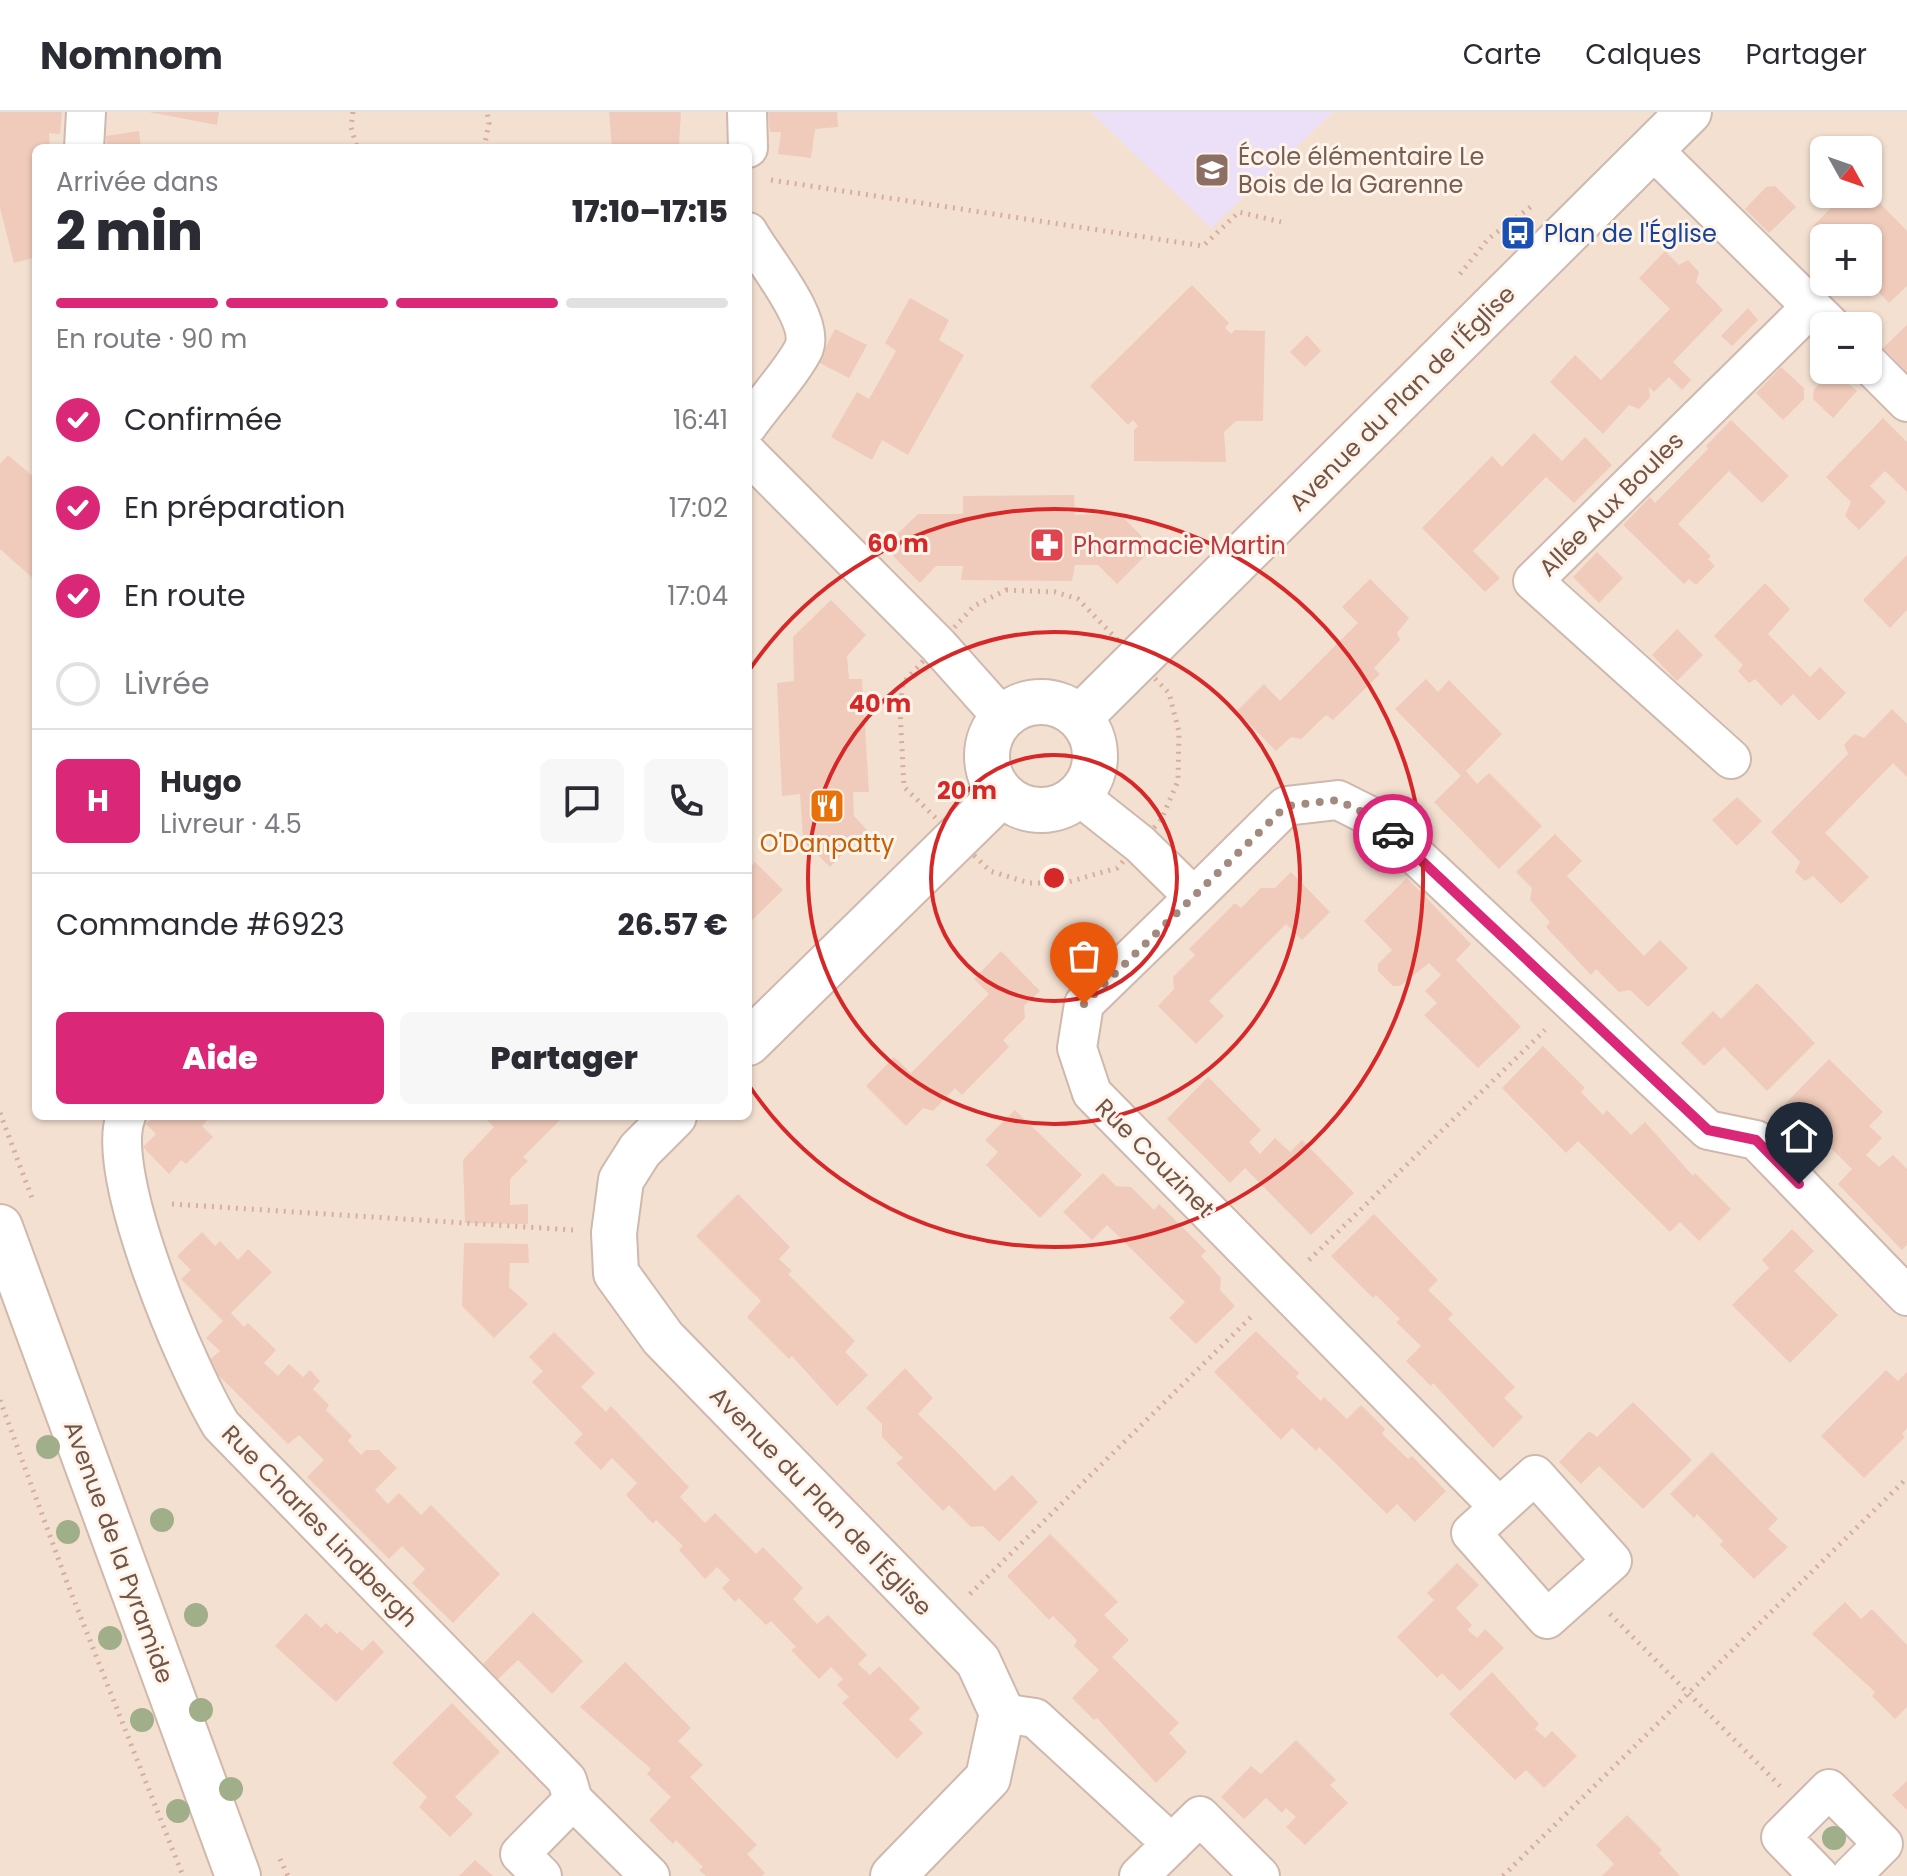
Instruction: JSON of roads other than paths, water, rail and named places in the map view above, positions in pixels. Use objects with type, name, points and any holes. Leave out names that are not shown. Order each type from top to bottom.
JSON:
[{"type":"street","points":[[84,144],[86,112]]},
{"type":"street","points":[[747,112],[748,144]]},
{"type":"street","name":"Avenue du Plan de l'Église","points":[[1080,717],[1689,112]]},
{"type":"street","points":[[1653,150],[1817,312]]},
{"type":"street","points":[[752,238],[794,303],[804,328],[804,347],[752,419]]},
{"type":"street","name":"Allée Aux Boules","points":[[1731,759],[1533,581],[1810,326]]},
{"type":"street","points":[[1882,377],[1907,402]]},
{"type":"street","points":[[752,458],[938,645],[1003,718]]},
{"type":"street","points":[[1033,702],[1058,705],[1080,717],[1090,732],[1095,766],[1078,795],[1064,805],[1048,810],[1031,809],[1002,794],[987,764],[992,731],[1003,718],[1016,707],[1033,702]]},
{"type":"street","points":[[752,1039],[1002,794]]},
{"type":"street","points":[[1078,795],[1140,844],[1194,897]]},
{"type":"street","name":"Rue Couzinet","points":[[1499,1507],[1092,1093],[1077,1048],[1084,1004],[1286,806],[1338,800],[1378,820],[1708,1130],[1756,1140],[1907,1296]]},
{"type":"street","name":"Rue Charles Lindbergh","points":[[124,1120],[120,1132],[128,1201],[199,1389],[221,1425],[567,1780],[573,1800],[650,1876]]},
{"type":"street","name":"Avenue du Plan de l'Église","points":[[670,1120],[640,1150],[621,1180],[614,1233],[616,1273],[663,1338],[978,1661],[1002,1713]]},
{"type":"street","name":"Avenue de la Pyramide","points":[[0,1227],[238,1876]]},
{"type":"street","points":[[1535,1475],[1612,1561],[1547,1619],[1471,1533],[1499,1507],[1535,1475]]},
{"type":"street","points":[[893,1876],[988,1778],[1002,1713],[1035,1718],[1172,1844]]},
{"type":"street","points":[[1819,1876],[1781,1837],[1829,1789],[1883,1844],[1858,1874]]},
{"type":"street","points":[[542,1876],[520,1854],[573,1800]]},
{"type":"street","points":[[1139,1876],[1200,1816],[1260,1876]]},
{"type":"place","name":"École élémentaire Le Bois de la Garenne","points":[[1212,170]]},
{"type":"place","name":"Plan de l'Église","points":[[1518,233]]},
{"type":"place","name":"Pharmacie Martin","points":[[1047,545]]},
{"type":"place","name":"O'Danpatty","points":[[827,806]]}]
